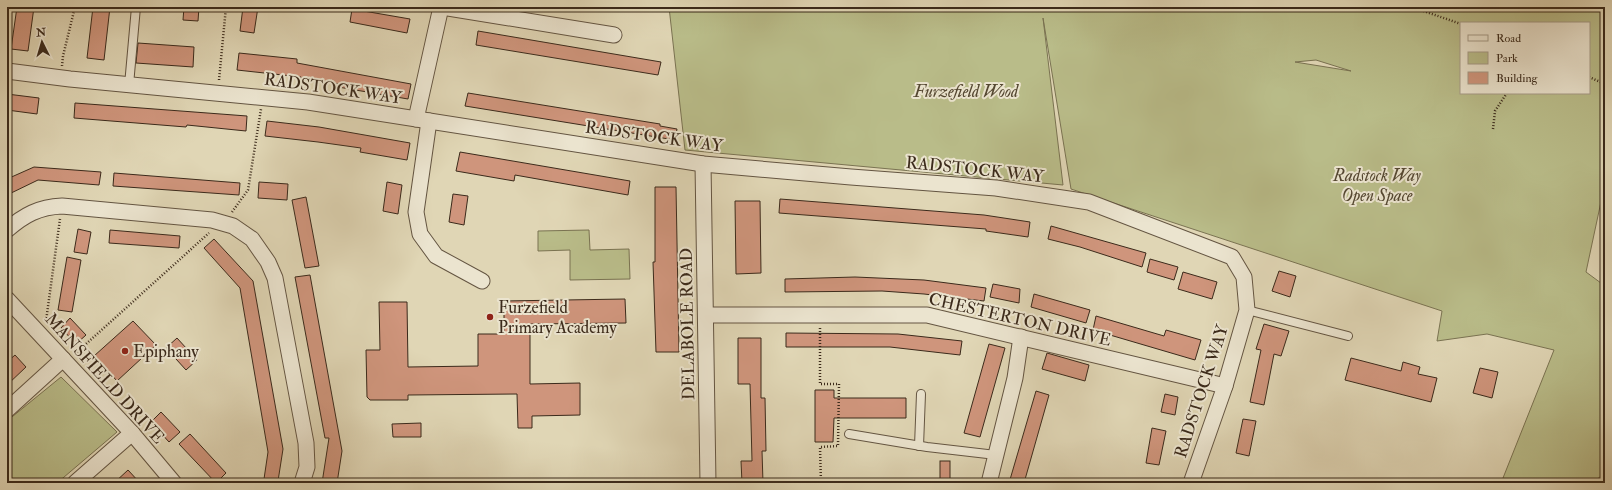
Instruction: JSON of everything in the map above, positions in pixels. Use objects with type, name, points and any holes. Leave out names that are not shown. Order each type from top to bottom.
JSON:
[{"type":"street","points":[[482,281],[436,256],[420,234],[416,212],[422,120],[442,7],[614,35]]},
{"type":"street","name":"RADSTOCK WAY","points":[[7,71],[129,85],[308,102],[703,164],[996,188],[1089,202],[1232,257],[1244,277],[1247,310],[1225,386],[1191,483]]},
{"type":"street","name":"DELABOLE ROAD","points":[[703,164],[707,315],[708,483]]},
{"type":"street","points":[[7,230],[30,213],[40,209],[62,206],[200,218],[224,223],[242,231],[252,239],[268,262],[278,287],[306,443],[307,467],[302,483]]},
{"type":"street","name":"MANSFIELD DRIVE","points":[[7,299],[132,432],[174,483]]},
{"type":"street","name":"CHESTERTON DRIVE","points":[[707,315],[927,315],[1225,386]]},
{"type":"street","points":[[989,483],[1015,378],[1021,337]]},
{"type":"street","points":[[7,410],[64,361]]},
{"type":"street","points":[[75,483],[132,432]]},
{"type":"lane","points":[[129,85],[136,7]]},
{"type":"lane","name":"RADSTOCK WAY","points":[[1247,310],[1348,336]]},
{"type":"lane","points":[[919,446],[921,394]]},
{"type":"lane","points":[[849,434],[919,446],[996,455]]},
{"type":"path","points":[[62,78],[63,56],[75,7]]},
{"type":"path","points":[[217,93],[226,7]]},
{"type":"path","points":[[1412,7],[1460,24]]},
{"type":"path","points":[[1590,77],[1605,84]]},
{"type":"path","points":[[1493,129],[1495,111],[1506,94]]},
{"type":"path","points":[[64,361],[208,234],[224,223],[248,190],[263,97]]},
{"type":"path","points":[[44,338],[62,206]]},
{"type":"path","points":[[819,315],[820,384],[839,384],[838,446],[820,447],[820,483]]},
{"type":"green space","points":[[669,7],[1600,7],[1605,10],[1605,183],[1586,272],[1605,286],[1605,473],[1592,483],[1501,483],[1554,350],[1487,334],[1437,341],[1442,311],[1071,189],[1043,18],[1063,185],[685,150]],"holes":[[[1316,60],[1351,71],[1295,62]]]},
{"type":"green space","points":[[589,230],[590,250],[629,249],[630,279],[570,280],[570,250],[538,251],[538,231]]},
{"type":"green space","points":[[61,377],[117,432],[57,483],[7,483],[7,421]]},
{"type":"building","points":[[17,7],[34,7],[28,51],[11,49]]},
{"type":"building","points":[[93,7],[110,7],[104,60],[87,58]]},
{"type":"building","points":[[184,7],[199,7],[198,21],[183,20]]},
{"type":"building","points":[[243,7],[258,7],[254,33],[240,31]]},
{"type":"building","points":[[352,9],[410,19],[407,33],[350,22]]},
{"type":"building","points":[[478,31],[661,62],[658,75],[476,45]]},
{"type":"building","points":[[138,43],[194,47],[193,67],[136,63]]},
{"type":"building","points":[[239,53],[297,59],[297,63],[411,84],[408,99],[338,87],[339,84],[301,79],[301,77],[237,70]]},
{"type":"building","points":[[468,93],[660,124],[660,126],[677,129],[675,140],[465,106]]},
{"type":"building","points":[[7,94],[39,98],[37,114],[7,110]]},
{"type":"building","points":[[75,103],[247,116],[246,131],[187,125],[186,127],[74,118]]},
{"type":"building","points":[[267,121],[319,127],[410,143],[407,160],[360,152],[361,148],[265,136]]},
{"type":"building","points":[[460,152],[630,181],[628,195],[515,175],[514,181],[456,171]]},
{"type":"building","points":[[34,167],[101,172],[99,185],[38,180],[7,195],[7,179]]},
{"type":"building","points":[[114,173],[240,183],[239,195],[113,186]]},
{"type":"building","points":[[259,182],[288,184],[287,200],[258,198]]},
{"type":"building","points":[[387,182],[402,185],[398,214],[383,211]]},
{"type":"building","points":[[655,187],[676,187],[679,352],[656,352],[653,262],[655,262]]},
{"type":"building","points":[[453,194],[468,196],[464,225],[449,222]]},
{"type":"building","points":[[306,197],[319,266],[305,268],[292,200]]},
{"type":"building","points":[[780,199],[984,215],[1030,222],[1028,237],[986,231],[986,229],[779,213]]},
{"type":"building","points":[[735,201],[760,201],[761,273],[736,274]]},
{"type":"building","points":[[1051,226],[1146,253],[1142,267],[1080,247],[1048,239]]},
{"type":"building","points":[[78,229],[91,232],[87,254],[74,252]]},
{"type":"building","points":[[110,230],[180,236],[179,248],[109,243]]},
{"type":"building","points":[[214,239],[253,281],[283,449],[278,481],[264,479],[268,452],[240,288],[204,248]]},
{"type":"building","points":[[67,257],[81,260],[72,312],[58,310]]},
{"type":"building","points":[[1150,259],[1178,267],[1174,280],[1147,272]]},
{"type":"building","points":[[1279,271],[1296,276],[1290,297],[1272,291]]},
{"type":"building","points":[[1183,272],[1217,282],[1212,299],[1178,289]]},
{"type":"building","points":[[310,275],[342,451],[337,483],[322,483],[329,438],[325,438],[295,277]]},
{"type":"building","points":[[855,277],[924,280],[986,288],[984,301],[882,291],[785,292],[785,279]]},
{"type":"building","points":[[993,284],[1020,289],[1019,303],[990,297]]},
{"type":"building","points":[[1034,294],[1090,310],[1086,323],[1031,307]]},
{"type":"building","points":[[625,299],[626,323],[530,324],[530,384],[580,383],[580,415],[532,416],[532,428],[518,428],[517,394],[408,395],[408,400],[370,400],[367,397],[366,350],[380,350],[379,302],[407,302],[408,367],[478,366],[478,334],[504,334],[504,301]]},
{"type":"building","points":[[1096,316],[1164,336],[1166,330],[1201,340],[1195,360],[1093,330]]},
{"type":"building","points":[[70,318],[86,335],[76,344],[61,328]]},
{"type":"building","name":"Epiphany","points":[[133,321],[156,345],[117,381],[94,356]]},
{"type":"building","points":[[1264,324],[1289,331],[1281,356],[1274,354],[1264,405],[1250,402],[1261,350],[1256,349]]},
{"type":"building","points":[[786,333],[898,334],[962,341],[960,355],[890,347],[786,347]]},
{"type":"building","points":[[177,338],[197,360],[186,370],[166,348]]},
{"type":"building","points":[[738,338],[761,338],[761,398],[765,398],[766,451],[762,451],[763,483],[742,483],[741,461],[752,461],[750,384],[738,384]]},
{"type":"building","points":[[989,344],[1005,348],[980,437],[964,433]]},
{"type":"building","points":[[1047,353],[1089,365],[1085,381],[1042,369]]},
{"type":"building","points":[[15,355],[26,367],[7,385],[7,362]]},
{"type":"building","points":[[1351,358],[1401,371],[1403,362],[1420,367],[1418,374],[1437,378],[1431,402],[1345,380]]},
{"type":"building","points":[[1480,368],[1498,372],[1492,398],[1473,393]]},
{"type":"building","points":[[815,390],[834,390],[834,398],[906,398],[906,418],[834,418],[833,442],[815,442]]},
{"type":"building","points":[[1036,391],[1049,395],[1024,483],[1009,483]]},
{"type":"building","points":[[1165,394],[1178,397],[1175,415],[1161,412]]},
{"type":"building","points":[[161,412],[180,432],[169,442],[151,422]]},
{"type":"building","points":[[1243,419],[1256,421],[1249,456],[1236,453]]},
{"type":"building","points":[[421,423],[421,437],[393,437],[392,424]]},
{"type":"building","points":[[1152,428],[1166,431],[1159,465],[1146,463]]},
{"type":"building","points":[[190,434],[226,473],[216,483],[179,444]]},
{"type":"building","points":[[940,461],[950,461],[950,483],[940,483]]},
{"type":"building","points":[[128,470],[140,483],[114,483]]},
{"type":"place","name":"Furzefield Primary Academy","points":[[490,317]]},
{"type":"place","name":"Epiphany","points":[[125,351]]},
{"type":"park label","name":"Furzefield Wood","points":[[966,91]]},
{"type":"park label","name":"Radstock Way Open Space","points":[[1377,185]]}]
